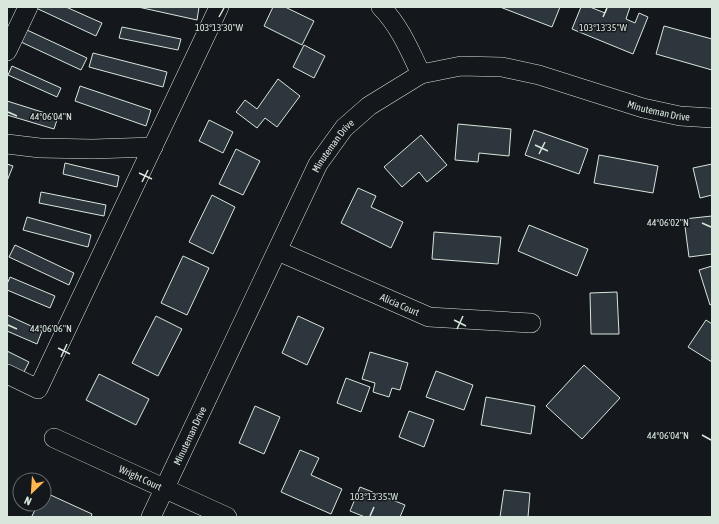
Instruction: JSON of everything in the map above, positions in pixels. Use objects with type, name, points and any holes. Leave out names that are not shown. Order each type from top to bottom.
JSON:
[{"type":"street","points":[[7,51],[28,7]]},
{"type":"street","points":[[7,374],[38,389],[219,7]]},
{"type":"street","points":[[380,7],[385,11],[403,38],[421,74]]},
{"type":"street","name":"Minuteman Drive","points":[[151,517],[318,164],[344,128],[369,106],[421,74],[461,66],[502,67],[539,75],[643,108],[680,116],[712,118]]},
{"type":"street","points":[[7,144],[40,148],[93,150],[153,147]]},
{"type":"street","name":"Alicia Court","points":[[278,251],[429,317],[531,323]]},
{"type":"street","name":"Wright Court","points":[[54,438],[227,517]]},
{"type":"building","points":[[36,7],[66,7],[102,23],[96,36]]},
{"type":"building","points":[[138,7],[199,7],[197,20]]},
{"type":"building","points":[[273,7],[285,7],[314,21],[302,45],[264,26]]},
{"type":"building","points":[[500,7],[560,7],[552,27]]},
{"type":"building","points":[[581,7],[590,7],[605,13],[607,7],[630,7],[626,19],[635,23],[639,13],[648,17],[633,54],[572,29]]},
{"type":"building","points":[[664,26],[712,39],[712,70],[656,54]]},
{"type":"building","points":[[122,27],[181,39],[178,50],[119,38]]},
{"type":"building","points":[[27,30],[87,58],[81,70],[21,42]]},
{"type":"building","points":[[304,45],[325,56],[314,78],[293,67]]},
{"type":"building","points":[[93,53],[167,72],[163,87],[89,67]]},
{"type":"building","points":[[12,66],[61,88],[57,97],[8,75]]},
{"type":"building","points":[[278,79],[300,96],[277,127],[265,118],[257,128],[236,112],[245,100],[257,109]]},
{"type":"building","points":[[80,86],[151,110],[146,126],[75,101]]},
{"type":"building","points":[[7,101],[58,117],[54,129],[7,115]]},
{"type":"building","points":[[209,120],[233,132],[223,153],[199,141]]},
{"type":"building","points":[[458,124],[511,129],[509,156],[479,153],[478,162],[455,160]]},
{"type":"building","points":[[534,130],[588,149],[579,174],[525,155]]},
{"type":"building","points":[[421,135],[447,165],[427,182],[419,172],[402,187],[384,167]]},
{"type":"building","points":[[236,149],[260,161],[243,195],[219,184]]},
{"type":"building","points":[[599,155],[658,166],[653,193],[594,183]]},
{"type":"building","points":[[65,163],[119,176],[117,187],[63,174]]},
{"type":"building","points":[[7,164],[13,166],[7,181]]},
{"type":"building","points":[[712,164],[712,195],[700,198],[693,168]]},
{"type":"building","points":[[358,188],[376,196],[371,207],[403,222],[391,248],[341,223]]},
{"type":"building","points":[[41,192],[106,205],[104,216],[39,203]]},
{"type":"building","points":[[212,195],[235,207],[213,254],[189,242]]},
{"type":"building","points":[[712,216],[712,254],[689,257],[684,219]]},
{"type":"building","points":[[27,217],[91,235],[88,247],[23,230]]},
{"type":"building","points":[[529,225],[588,249],[577,276],[518,251]]},
{"type":"building","points":[[434,232],[501,237],[498,264],[432,259]]},
{"type":"building","points":[[15,245],[74,273],[69,285],[9,257]]},
{"type":"building","points":[[183,256],[209,268],[187,315],[161,303]]},
{"type":"building","points":[[712,266],[712,304],[710,305],[699,270]]},
{"type":"building","points":[[10,277],[55,296],[50,308],[7,290],[7,284]]},
{"type":"building","points":[[617,292],[619,334],[591,334],[590,293]]},
{"type":"building","points":[[7,315],[42,331],[37,344],[7,331]]},
{"type":"building","points":[[156,316],[182,329],[158,376],[132,363]]},
{"type":"building","points":[[298,316],[324,328],[307,365],[282,353]]},
{"type":"building","points":[[706,320],[712,324],[712,362],[688,347]]},
{"type":"building","points":[[7,351],[29,362],[23,374],[7,366]]},
{"type":"building","points":[[370,352],[408,363],[400,390],[392,388],[389,397],[373,392],[375,383],[362,379]]},
{"type":"building","points":[[584,365],[620,398],[582,439],[546,406]]},
{"type":"building","points":[[436,371],[473,385],[464,410],[426,397]]},
{"type":"building","points":[[99,374],[149,399],[136,425],[86,400]]},
{"type":"building","points":[[346,378],[370,387],[361,412],[337,403]]},
{"type":"building","points":[[486,397],[535,406],[531,434],[481,425]]},
{"type":"building","points":[[255,406],[280,417],[264,454],[239,443]]},
{"type":"building","points":[[409,411],[434,420],[424,447],[399,437]]},
{"type":"building","points":[[300,450],[319,458],[311,475],[342,489],[331,514],[281,492]]},
{"type":"building","points":[[360,487],[405,505],[400,517],[365,517],[350,511]]},
{"type":"building","points":[[504,490],[530,493],[528,517],[500,517]]},
{"type":"building","points":[[52,496],[92,514],[91,517],[32,516],[34,512],[52,512]]}]
